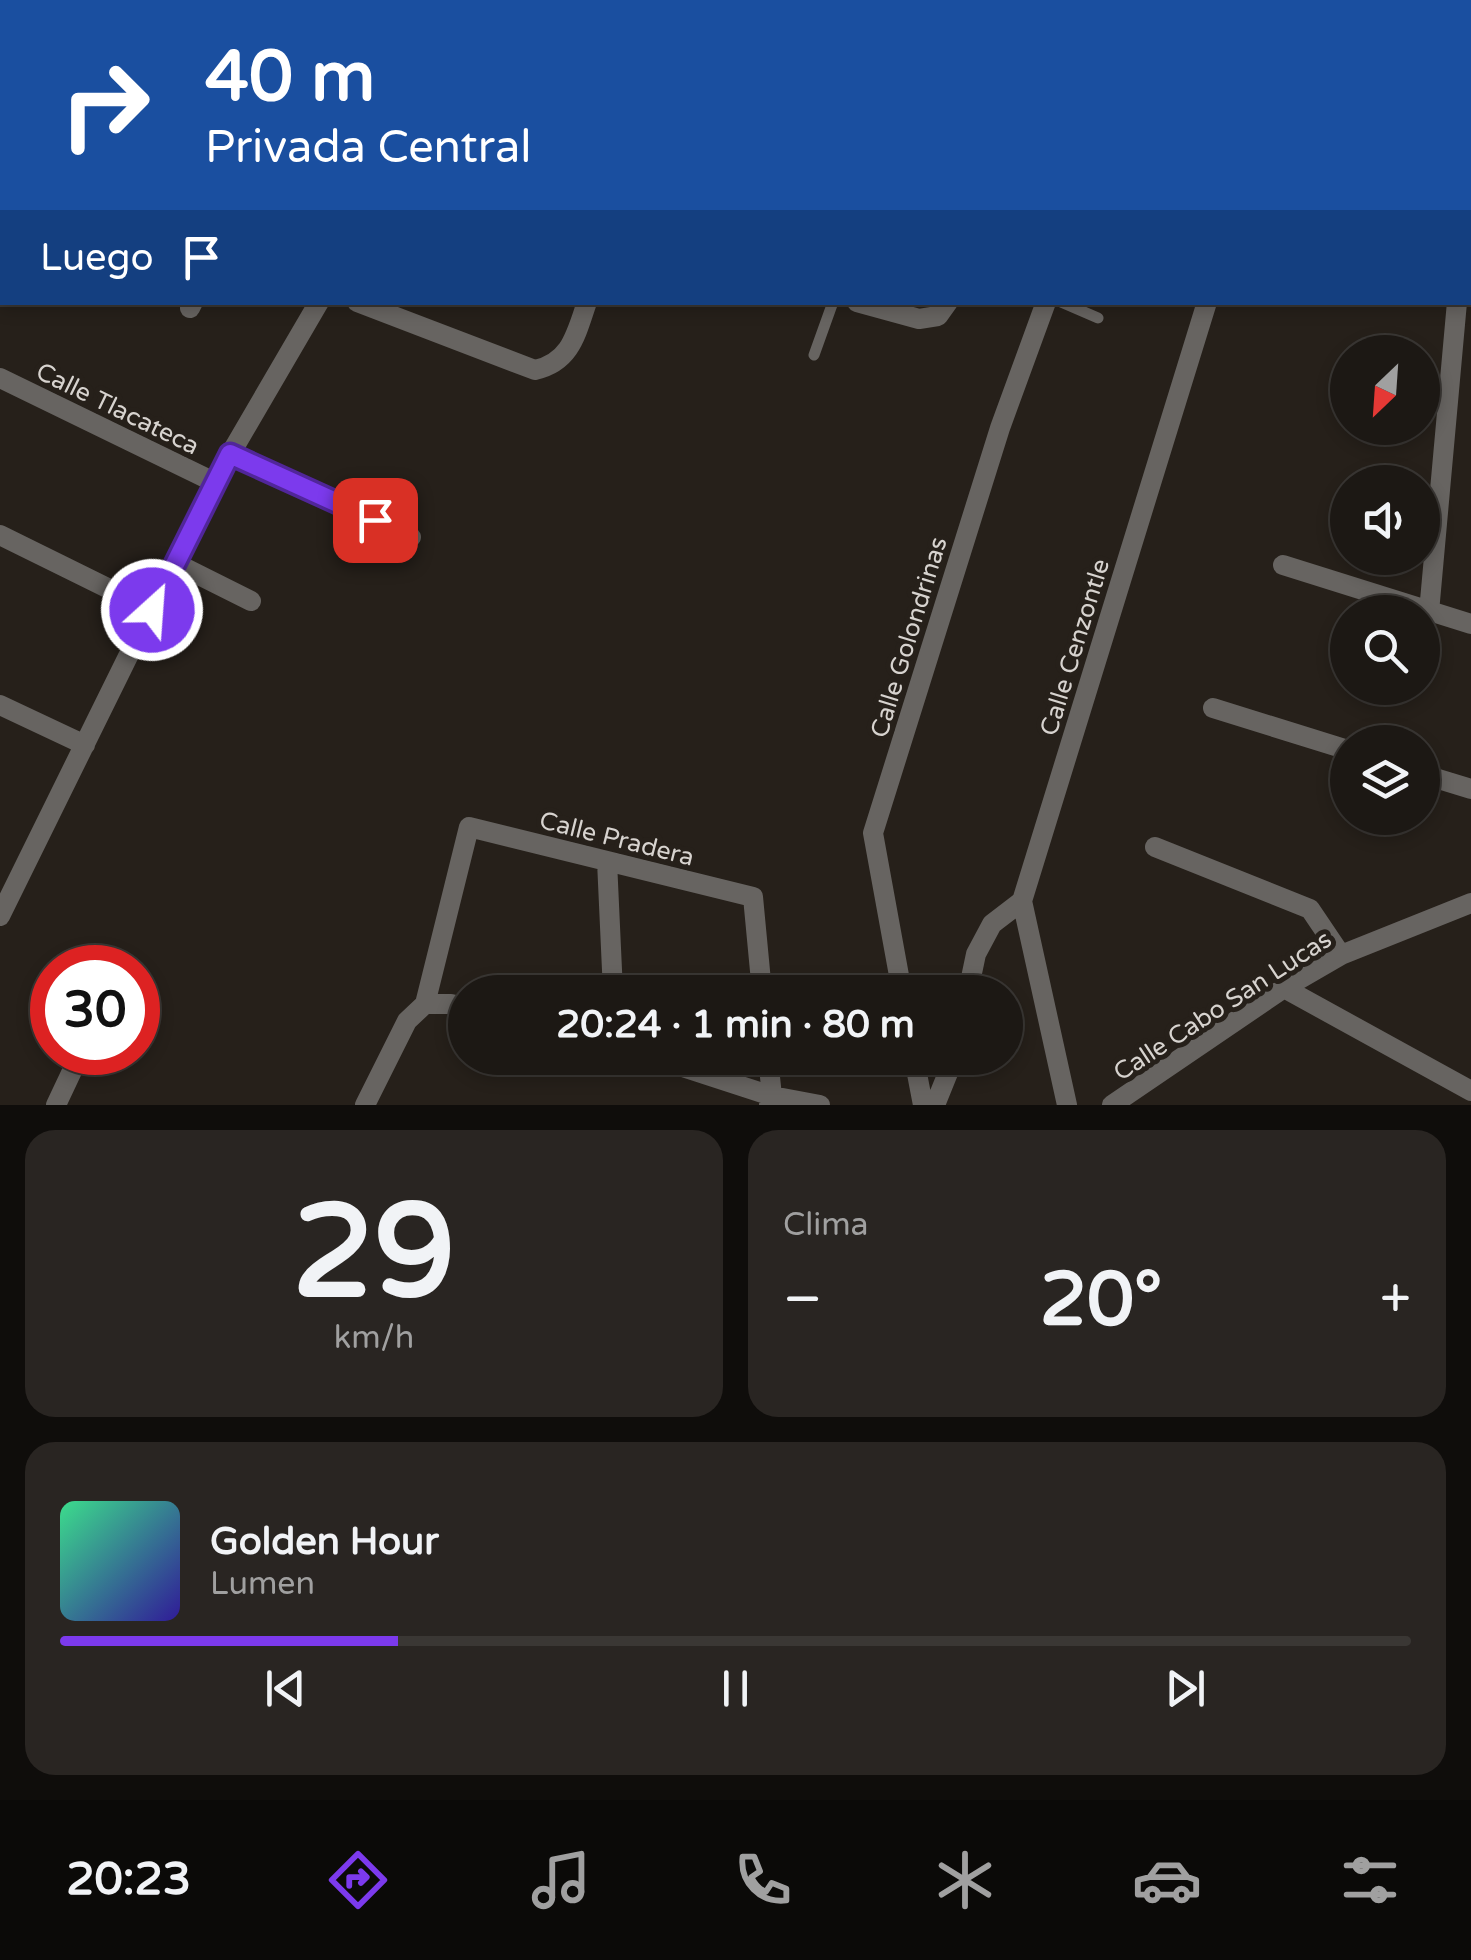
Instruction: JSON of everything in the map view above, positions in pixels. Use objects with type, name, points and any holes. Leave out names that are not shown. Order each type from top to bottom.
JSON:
[{"type":"street","points":[[0,916],[214,482],[316,305]]},
{"type":"street","points":[[365,305],[535,370],[563,357],[586,305]]},
{"type":"street","points":[[868,305],[919,319],[938,316],[946,305]]},
{"type":"street","name":"Calle Golondrinas","points":[[899,975],[872,833],[1000,428],[1045,305]]},
{"type":"street","name":"Calle Cenzontle","points":[[972,975],[976,954],[992,924],[1022,901],[1206,305]]},
{"type":"street","points":[[1431,595],[1457,305]]},
{"type":"street","name":"Calle Tlacateca","points":[[0,378],[214,482]]},
{"type":"street","points":[[230,454],[411,537]]},
{"type":"street","points":[[0,535],[152,610]]},
{"type":"street","points":[[175,563],[251,600]]},
{"type":"street","points":[[1283,565],[1376,595]]},
{"type":"street","points":[[1440,615],[1471,624]]},
{"type":"street","points":[[0,706],[85,745]]},
{"type":"street","points":[[1213,708],[1330,744]]},
{"type":"street","points":[[1440,780],[1471,789]]},
{"type":"street","name":"Calle Pradera","points":[[424,1004],[470,827],[753,898],[760,975]]},
{"type":"street","points":[[1154,847],[1310,909],[1342,955]]},
{"type":"street","points":[[607,861],[612,975]]},
{"type":"street","points":[[1022,901],[1066,1105]]},
{"type":"street","name":"Calle Cabo San Lucas","points":[[1112,1105],[1284,988],[1342,955],[1471,903]]},
{"type":"street","points":[[1284,988],[1471,1091]]},
{"type":"street","points":[[365,1105],[407,1021],[424,1004],[448,1004]]},
{"type":"street","points":[[56,1105],[70,1075]]},
{"type":"street","points":[[702,1075],[770,1100],[820,1105]]},
{"type":"street","points":[[769,1075],[770,1100]]},
{"type":"street","points":[[917,1075],[923,1105]]},
{"type":"street","points":[[934,1105],[947,1075]]},
{"type":"lane","points":[[814,355],[832,305]]},
{"type":"lane","points":[[1069,305],[1098,318]]},
{"type":"route","points":[[152,610],[230,454],[375,520]]}]
